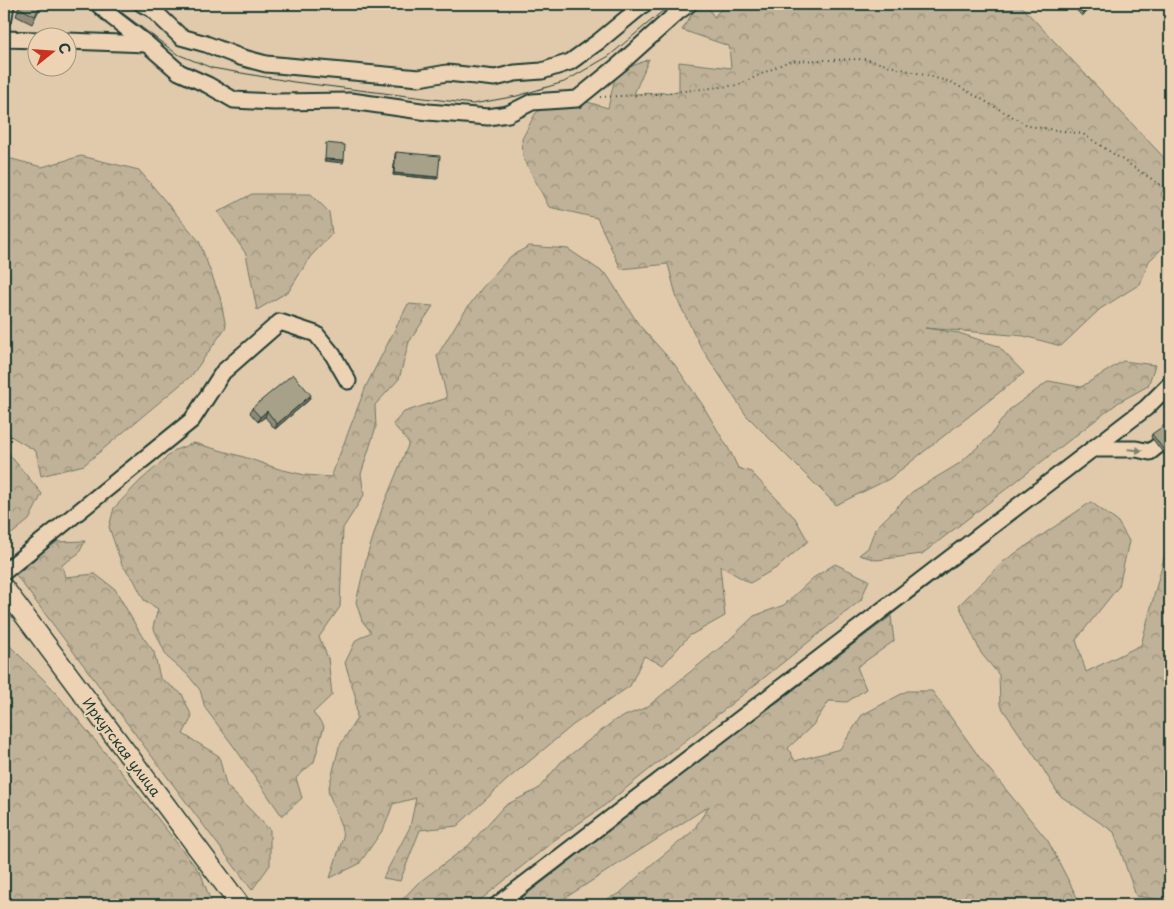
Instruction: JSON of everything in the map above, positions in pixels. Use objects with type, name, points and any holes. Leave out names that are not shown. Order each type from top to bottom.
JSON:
[{"type":"main road","name":"Иркутская улица","points":[[4,588],[240,905]]},
{"type":"street","points":[[4,17],[6,4]]},
{"type":"street","points":[[98,4],[179,72],[208,85],[234,100],[351,102],[428,112],[488,117],[508,114],[532,102],[577,99],[689,4]]},
{"type":"street","points":[[142,4],[152,9],[181,37],[266,64],[419,78],[447,73],[495,78],[515,73],[542,71],[570,62],[598,42],[644,4]]},
{"type":"street","points":[[4,39],[28,40]]},
{"type":"street","points":[[78,41],[147,44]]},
{"type":"street","points":[[4,572],[192,420],[223,372],[280,322],[316,334],[333,355],[348,381]]},
{"type":"street","points":[[497,905],[1094,449],[1146,408],[1170,384]]},
{"type":"street","points":[[1094,449],[1150,452],[1170,436]]},
{"type":"path","points":[[577,99],[657,94],[738,85],[789,61],[864,59],[950,82],[1029,126],[1083,134],[1170,191]]},
{"type":"green space","points":[[698,4],[706,4],[714,17],[725,4],[1019,4],[1170,164],[1170,171],[1161,195],[1170,207],[1170,241],[1149,261],[1140,284],[1100,309],[1061,346],[1024,336],[925,328],[959,333],[998,346],[1024,373],[889,479],[836,505],[746,415],[701,347],[677,299],[668,264],[621,269],[597,218],[549,207],[523,157],[522,139],[535,114],[555,97],[577,99],[608,108],[616,73],[649,59],[634,94],[679,92],[679,62],[731,68],[729,46],[682,30]]},
{"type":"green space","points":[[81,156],[139,170],[199,241],[220,297],[226,327],[192,375],[84,465],[41,476],[36,451],[7,434],[4,428],[4,157],[42,167]]},
{"type":"green space","points":[[252,194],[311,194],[329,212],[332,234],[310,257],[289,291],[257,310],[246,254],[218,212]]},
{"type":"green space","points":[[529,246],[568,249],[607,275],[639,325],[675,365],[702,404],[738,468],[751,472],[795,518],[808,541],[778,567],[750,583],[720,566],[725,616],[689,636],[663,665],[644,656],[630,686],[573,725],[508,779],[457,826],[420,830],[400,881],[383,878],[410,827],[416,798],[393,804],[384,828],[359,864],[330,878],[343,837],[341,826],[328,791],[339,747],[357,718],[355,695],[345,663],[356,640],[371,632],[362,621],[356,602],[367,556],[383,506],[409,443],[393,424],[404,412],[447,398],[437,356],[460,318],[482,288],[510,257]]},
{"type":"green space","points":[[408,304],[433,306],[409,342],[399,379],[375,405],[376,427],[361,474],[364,495],[343,528],[340,607],[319,637],[328,658],[332,695],[313,713],[324,726],[314,762],[296,778],[302,798],[282,816],[205,708],[200,690],[187,674],[167,657],[153,627],[158,609],[144,600],[134,580],[122,565],[109,527],[114,508],[140,481],[175,450],[194,443],[279,469],[305,475],[331,477],[366,386]]},
{"type":"green space","points":[[1123,361],[1155,365],[1148,386],[1119,402],[922,554],[877,560],[859,555],[868,548],[875,529],[912,492],[960,463],[990,436],[1009,410],[1049,381],[1081,387]]},
{"type":"green space","points":[[4,448],[42,494],[29,520],[4,540]]},
{"type":"green space","points":[[1091,502],[1118,522],[1129,541],[1119,586],[1076,640],[1086,672],[1141,645],[1170,535],[1170,901],[1136,896],[1114,832],[1059,795],[1000,705],[999,675],[981,653],[959,605],[1004,561]]},
{"type":"green space","points":[[85,541],[79,553],[62,565],[65,577],[95,574],[115,589],[140,633],[154,652],[160,678],[182,694],[192,717],[183,734],[219,756],[226,785],[270,830],[270,865],[252,890],[16,575],[55,542]]},
{"type":"green space","points":[[835,564],[869,580],[861,600],[600,809],[556,839],[474,905],[397,905],[418,883],[469,845],[504,806],[538,789],[561,762],[615,720],[647,707],[727,642],[754,616],[784,605],[813,578]]},
{"type":"green space","points":[[891,616],[894,641],[857,667],[866,689],[847,702],[829,701],[813,725],[788,748],[795,761],[840,749],[862,715],[907,691],[932,691],[980,758],[1048,841],[1081,905],[592,905],[619,894],[693,831],[709,806],[554,905],[513,905],[713,750]]},
{"type":"green space","points":[[4,640],[51,687],[130,783],[201,874],[212,905],[4,905]]},
{"type":"building","points":[[20,4],[41,4],[35,16],[18,7]]},
{"type":"building","points":[[1075,4],[1093,4],[1083,13]]},
{"type":"building","points":[[326,143],[345,145],[344,160],[325,159]]},
{"type":"building","points":[[396,152],[440,156],[438,177],[394,173]]},
{"type":"building","points":[[293,374],[311,395],[277,424],[267,411],[260,417],[252,408]]},
{"type":"building","points":[[1165,425],[1170,432],[1170,458],[1152,434]]},
{"type":"tram line","points":[[112,4],[177,54],[212,68],[294,82],[473,104],[517,96],[564,82],[609,56],[671,4]]}]
